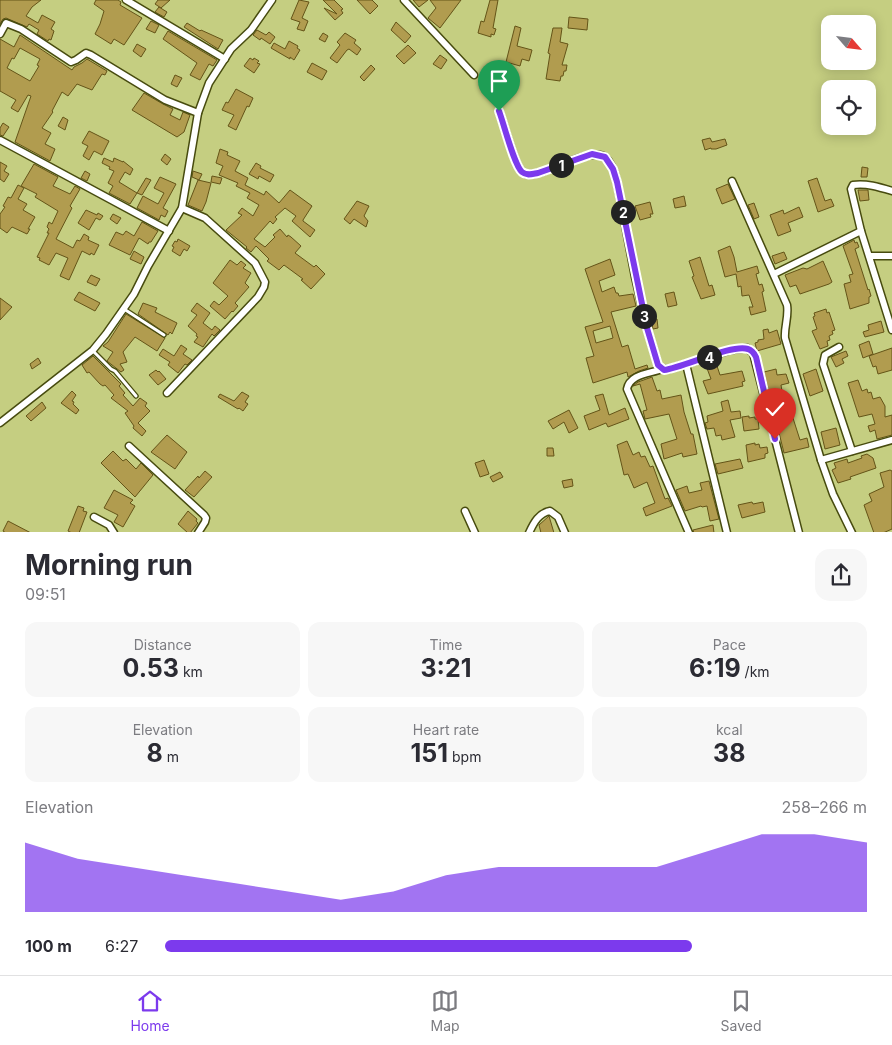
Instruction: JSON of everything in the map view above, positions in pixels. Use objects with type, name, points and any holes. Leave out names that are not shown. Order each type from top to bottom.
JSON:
[{"type":"street","points":[[126,0],[225,59]]},
{"type":"street","points":[[0,423],[93,350],[124,309],[182,208],[198,113],[210,84],[231,49],[251,30],[272,0]]},
{"type":"street","points":[[404,0],[474,75]]},
{"type":"street","points":[[0,34],[6,23],[21,29],[71,62],[86,53],[91,54],[165,100],[198,113]]},
{"type":"street","points":[[499,111],[514,156],[520,170],[524,173],[530,175],[538,173],[592,154],[605,157],[609,162],[617,182],[647,328],[658,365],[662,369]]},
{"type":"street","points":[[0,140],[169,231]]},
{"type":"street","points":[[732,180],[787,306],[785,338],[821,460],[834,494],[852,532]]},
{"type":"street","points":[[892,191],[872,185],[853,184],[852,189],[861,231],[892,330]]},
{"type":"street","points":[[167,393],[258,297],[265,282],[255,263],[240,248],[205,218],[182,208]]},
{"type":"street","points":[[774,274],[861,231]]},
{"type":"street","points":[[870,256],[892,256]]},
{"type":"street","points":[[839,347],[825,355],[823,364],[852,451]]},
{"type":"street","points":[[689,532],[627,389],[628,383],[632,378],[662,369],[669,369],[731,350],[746,348],[753,352],[756,357],[799,532]]},
{"type":"street","points":[[686,364],[727,532]]},
{"type":"street","points":[[821,460],[892,440]]},
{"type":"street","points":[[130,446],[204,515],[206,518],[205,522],[198,532]]},
{"type":"street","points":[[465,510],[475,532]]},
{"type":"street","points":[[529,532],[539,516],[544,512],[550,511],[558,517],[565,532]]},
{"type":"street","points":[[94,517],[109,525],[114,532]]},
{"type":"lane","points":[[124,309],[164,335]]},
{"type":"lane","points":[[93,350],[115,371],[136,396]]},
{"type":"building","points":[[0,0],[41,0],[32,7],[26,16],[38,23],[42,15],[55,22],[51,29],[54,31],[51,40],[49,39],[48,41],[37,34],[39,30],[29,24],[27,27],[6,18],[0,24]]},
{"type":"building","points":[[96,0],[118,0],[121,2],[120,5],[142,18],[124,45],[114,39],[111,44],[95,34],[104,11],[94,4]]},
{"type":"building","points":[[158,0],[170,0],[161,8],[155,4]]},
{"type":"building","points":[[299,0],[309,2],[302,18],[308,21],[304,31],[297,29],[300,22],[291,19]]},
{"type":"building","points":[[323,0],[334,0],[343,9],[341,10],[343,13],[335,20],[324,8],[337,14]]},
{"type":"building","points":[[357,0],[372,0],[378,6],[370,14]]},
{"type":"building","points":[[413,0],[428,0],[419,7]]},
{"type":"building","points":[[430,0],[461,0],[440,28],[428,18],[436,8]]},
{"type":"building","points":[[490,0],[498,0],[493,28],[496,29],[494,35],[491,34],[491,37],[478,33],[481,21],[484,22]]},
{"type":"building","points":[[159,7],[167,12],[164,17],[155,12]]},
{"type":"building","points":[[569,17],[588,19],[587,30],[568,28]]},
{"type":"building","points":[[151,21],[159,25],[155,33],[146,29]]},
{"type":"building","points":[[396,22],[411,36],[405,43],[391,30]]},
{"type":"building","points":[[187,23],[200,31],[223,40],[218,49],[184,27]]},
{"type":"building","points":[[515,26],[521,28],[517,46],[532,50],[529,61],[522,59],[520,66],[506,62]]},
{"type":"building","points":[[553,28],[562,28],[560,42],[568,44],[562,65],[567,65],[566,71],[561,76],[560,81],[546,79],[550,54],[548,53]]},
{"type":"building","points":[[257,30],[266,35],[269,32],[275,37],[270,44],[253,35]]},
{"type":"building","points":[[168,31],[217,60],[213,66],[209,64],[200,80],[190,75],[197,63],[163,39]]},
{"type":"building","points":[[323,33],[328,36],[325,42],[319,39]]},
{"type":"building","points":[[345,33],[356,40],[354,43],[361,49],[357,55],[349,49],[347,50],[337,63],[330,58],[340,45],[337,42]]},
{"type":"building","points":[[20,35],[72,70],[87,59],[107,71],[105,75],[102,74],[92,90],[77,84],[68,96],[62,92],[53,112],[42,128],[51,133],[45,144],[55,149],[50,161],[15,142],[31,96],[28,95],[18,112],[11,108],[16,100],[0,91],[0,39],[14,47]],"holes":[[[20,48],[40,59],[37,65],[39,66],[30,81],[7,68]]]},
{"type":"building","points":[[289,41],[298,46],[297,48],[300,50],[294,60],[271,48],[274,43],[285,49]]},
{"type":"building","points":[[137,44],[146,49],[141,57],[133,51]]},
{"type":"building","points":[[408,45],[416,53],[404,64],[396,56]]},
{"type":"building","points":[[440,55],[447,60],[441,69],[433,64]]},
{"type":"building","points":[[250,58],[259,61],[257,63],[260,64],[254,73],[244,66]]},
{"type":"building","points":[[312,63],[327,71],[322,80],[307,72]]},
{"type":"building","points":[[371,65],[375,69],[364,81],[360,77]]},
{"type":"building","points":[[175,75],[182,78],[177,87],[171,84]]},
{"type":"building","points":[[236,89],[253,98],[249,107],[247,106],[236,130],[228,126],[234,115],[222,110]]},
{"type":"building","points":[[144,93],[173,109],[170,115],[180,120],[183,112],[190,115],[184,132],[177,137],[132,110]]},
{"type":"building","points":[[63,117],[68,120],[65,130],[58,126]]},
{"type":"building","points":[[3,123],[9,127],[3,136],[0,135],[0,128]]},
{"type":"building","points":[[89,131],[109,141],[102,155],[94,151],[89,160],[83,156],[88,146],[82,143]]},
{"type":"building","points":[[710,138],[712,142],[725,139],[727,145],[705,150],[702,140]]},
{"type":"building","points":[[220,149],[228,152],[227,155],[240,161],[235,171],[248,178],[245,185],[264,195],[266,191],[279,203],[290,190],[312,206],[303,220],[315,230],[310,237],[292,221],[296,216],[285,208],[275,217],[277,219],[273,224],[270,221],[254,239],[265,247],[275,237],[273,235],[280,229],[287,237],[288,235],[291,237],[301,246],[295,253],[314,267],[316,265],[325,274],[311,289],[301,280],[303,279],[284,265],[279,270],[267,261],[269,259],[256,246],[251,252],[226,230],[242,215],[238,213],[242,208],[253,216],[259,205],[247,198],[250,193],[236,186],[238,183],[219,175],[223,166],[216,163]]},
{"type":"building","points":[[165,154],[171,159],[167,165],[161,160]]},
{"type":"building","points":[[104,158],[113,162],[114,158],[123,161],[133,169],[130,175],[125,172],[119,182],[137,193],[130,204],[109,193],[113,186],[108,183],[114,171],[102,163]]},
{"type":"building","points":[[0,162],[7,166],[4,171],[9,174],[4,182],[0,179]]},
{"type":"building","points":[[256,163],[261,166],[260,168],[274,175],[270,182],[259,176],[258,179],[249,174]]},
{"type":"building","points":[[34,164],[58,177],[53,186],[70,194],[75,186],[80,189],[70,206],[72,208],[56,239],[73,248],[77,240],[80,241],[84,234],[89,237],[88,240],[99,245],[94,255],[82,251],[69,280],[60,276],[68,258],[56,253],[49,265],[37,257],[49,233],[47,233],[49,229],[47,227],[49,222],[52,224],[58,211],[35,197],[37,194],[21,186]]},
{"type":"building","points":[[862,167],[868,168],[867,177],[861,177]]},
{"type":"building","points":[[85,171],[90,174],[87,181],[81,178]]},
{"type":"building","points":[[193,171],[202,174],[199,180],[192,177]]},
{"type":"building","points":[[212,176],[222,178],[220,184],[211,182]]},
{"type":"building","points":[[160,177],[176,184],[163,208],[168,211],[165,217],[161,215],[159,220],[137,208],[143,196],[158,204],[164,193],[154,188]]},
{"type":"building","points":[[146,178],[151,180],[142,195],[137,193]]},
{"type":"building","points":[[817,178],[825,201],[831,199],[834,206],[818,212],[808,181]]},
{"type":"building","points":[[198,180],[211,183],[202,211],[188,205]]},
{"type":"building","points":[[728,184],[735,199],[722,204],[716,189]]},
{"type":"building","points":[[18,185],[24,188],[18,199],[27,204],[23,210],[35,217],[27,234],[12,227],[7,233],[0,228],[0,214],[5,207],[3,206],[8,197],[11,198]]},
{"type":"building","points":[[858,190],[868,190],[869,200],[860,201]]},
{"type":"building","points":[[684,196],[686,206],[675,208],[673,199]]},
{"type":"building","points":[[357,201],[369,206],[364,216],[368,221],[366,227],[354,219],[350,224],[344,219]]},
{"type":"building","points":[[650,202],[653,214],[650,214],[651,217],[640,220],[635,206]]},
{"type":"building","points":[[754,203],[759,217],[754,219],[748,205]]},
{"type":"building","points":[[799,207],[803,217],[788,223],[791,231],[778,236],[770,215],[783,210],[784,214]]},
{"type":"building","points":[[86,210],[103,216],[100,220],[96,218],[89,230],[78,223]]},
{"type":"building","points":[[113,214],[121,218],[117,224],[110,219]]},
{"type":"building","points":[[142,222],[158,231],[151,242],[148,244],[139,238],[130,255],[109,245],[116,232],[123,235],[126,231],[134,236]]},
{"type":"building","points":[[178,239],[190,246],[187,251],[184,249],[180,256],[172,251],[174,247],[172,246]]},
{"type":"building","points":[[854,240],[859,247],[855,249],[871,296],[869,297],[869,303],[850,309],[844,284],[851,282],[849,275],[853,274],[843,246]]},
{"type":"building","points":[[730,246],[737,272],[757,266],[759,273],[756,274],[759,285],[762,284],[764,291],[762,292],[766,311],[751,315],[749,307],[753,307],[749,295],[742,296],[741,286],[738,287],[736,274],[725,277],[718,251]]},
{"type":"building","points":[[134,251],[144,257],[141,264],[130,259]]},
{"type":"building","points":[[784,252],[787,259],[775,264],[772,256]]},
{"type":"building","points":[[700,257],[709,286],[712,285],[715,295],[701,299],[692,277],[694,276],[689,261]]},
{"type":"building","points":[[610,259],[615,275],[599,281],[602,292],[614,287],[619,296],[633,294],[636,306],[611,312],[622,347],[628,345],[635,369],[647,365],[648,368],[628,377],[627,372],[593,383],[586,358],[594,356],[585,327],[603,322],[585,269]],"holes":[[[610,326],[613,338],[596,343],[593,331]]]},
{"type":"building","points":[[230,260],[237,265],[241,261],[246,265],[243,268],[251,273],[245,283],[249,287],[235,303],[238,306],[225,319],[210,306],[214,301],[219,305],[228,296],[213,283]]},
{"type":"building","points":[[823,261],[832,282],[800,294],[796,285],[790,287],[785,275],[803,268],[807,269]]},
{"type":"building","points":[[91,275],[100,279],[96,286],[87,282]]},
{"type":"building","points":[[79,292],[100,303],[95,311],[74,300]]},
{"type":"building","points":[[674,292],[677,305],[668,307],[665,294]]},
{"type":"building","points":[[0,298],[12,307],[0,320]]},
{"type":"building","points":[[143,303],[157,308],[155,312],[177,323],[172,334],[170,332],[168,335],[138,314]]},
{"type":"building","points":[[197,303],[210,313],[203,323],[212,330],[215,326],[220,330],[214,336],[212,334],[203,347],[194,342],[198,337],[196,336],[197,334],[188,326],[197,315],[191,311]]},
{"type":"building","points":[[826,309],[827,313],[829,312],[835,330],[829,336],[828,346],[820,349],[812,331],[817,329],[813,317],[815,316],[814,313]]},
{"type":"building","points":[[126,314],[165,338],[157,351],[135,337],[123,352],[127,362],[120,364],[124,370],[121,372],[107,361],[113,352],[103,346],[108,342]]},
{"type":"building","points":[[657,319],[658,328],[653,329],[651,320]]},
{"type":"building","points":[[881,321],[884,332],[865,337],[863,332],[869,330],[868,325]]},
{"type":"building","points":[[768,329],[769,333],[777,330],[781,344],[757,351],[755,343],[758,340],[764,339],[763,330]]},
{"type":"building","points":[[869,341],[873,354],[863,358],[859,345]]},
{"type":"building","points":[[181,345],[187,349],[183,354],[192,360],[187,365],[185,364],[178,373],[168,365],[170,362],[159,355],[163,349],[174,356]]},
{"type":"building","points":[[892,348],[892,370],[878,374],[876,366],[873,367],[869,356]]},
{"type":"building","points":[[846,351],[848,356],[842,359],[844,363],[836,367],[831,357]]},
{"type":"building","points":[[93,356],[121,384],[119,386],[125,393],[123,395],[133,406],[140,398],[147,403],[145,406],[150,411],[138,423],[146,431],[142,436],[133,428],[134,426],[125,413],[128,411],[111,398],[114,395],[105,385],[100,384],[89,372],[87,373],[82,365]]},
{"type":"building","points":[[38,358],[41,363],[32,369],[30,364]]},
{"type":"building","points":[[715,360],[720,375],[742,371],[745,381],[742,382],[743,386],[708,394],[703,381],[711,379],[705,363]]},
{"type":"building","points":[[776,369],[777,375],[786,374],[789,383],[781,385],[785,410],[787,409],[789,416],[792,415],[800,440],[807,438],[809,447],[784,453],[764,372]]},
{"type":"building","points":[[816,369],[823,391],[810,396],[803,374]]},
{"type":"building","points":[[156,370],[166,379],[158,385],[149,375]]},
{"type":"building","points":[[652,377],[657,391],[660,390],[662,399],[681,395],[684,412],[691,434],[693,434],[697,454],[683,457],[682,453],[664,459],[661,444],[677,439],[669,414],[645,419],[643,411],[647,410],[640,384],[633,386]]},
{"type":"building","points":[[858,380],[862,391],[867,389],[868,393],[871,392],[873,399],[880,397],[885,406],[885,417],[892,415],[892,435],[877,439],[875,430],[870,432],[868,426],[875,424],[872,414],[859,417],[848,383]]},
{"type":"building","points":[[72,391],[76,395],[72,401],[74,402],[73,404],[79,410],[76,414],[61,403]]},
{"type":"building","points":[[242,392],[249,396],[245,402],[248,404],[243,411],[218,397],[220,394],[234,401]]},
{"type":"building","points":[[603,394],[609,415],[625,408],[629,419],[608,427],[606,423],[589,430],[584,416],[600,410],[595,396]]},
{"type":"building","points":[[728,400],[731,412],[740,411],[741,418],[730,420],[735,437],[722,440],[721,435],[716,436],[714,428],[707,429],[705,423],[708,422],[707,416],[723,411],[721,402]]},
{"type":"building","points":[[42,402],[46,408],[31,421],[26,416]]},
{"type":"building","points":[[569,410],[578,428],[569,433],[564,422],[553,429],[548,421]]},
{"type":"building","points":[[749,416],[749,418],[755,417],[755,419],[758,419],[759,429],[744,431],[742,417]]},
{"type":"building","points":[[836,428],[840,445],[825,449],[821,432]]},
{"type":"building","points":[[167,435],[187,452],[175,469],[151,452]]},
{"type":"building","points":[[627,441],[633,455],[639,452],[641,457],[645,456],[650,467],[653,466],[665,499],[668,498],[672,506],[646,516],[643,508],[655,503],[647,482],[634,488],[628,474],[624,475],[617,445]]},
{"type":"building","points":[[755,443],[755,445],[759,444],[760,448],[767,447],[768,453],[765,454],[765,458],[748,462],[746,445]]},
{"type":"building","points":[[547,448],[553,448],[554,456],[547,456]]},
{"type":"building","points":[[113,451],[123,461],[126,459],[136,469],[141,463],[153,475],[135,497],[101,463]]},
{"type":"building","points":[[867,454],[873,458],[876,468],[838,483],[832,470],[836,468],[834,463],[847,459],[848,463]]},
{"type":"building","points":[[740,459],[743,468],[718,474],[715,464]]},
{"type":"building","points":[[484,460],[489,474],[480,477],[475,463]]},
{"type":"building","points":[[205,471],[212,477],[194,497],[185,490]]},
{"type":"building","points":[[892,471],[892,529],[885,532],[874,532],[864,505],[872,501],[869,494],[884,487],[880,473]]},
{"type":"building","points":[[500,472],[503,477],[493,482],[490,477]]},
{"type":"building","points":[[572,479],[573,486],[564,488],[562,481]]},
{"type":"building","points":[[709,481],[719,519],[710,521],[707,506],[685,511],[676,490],[687,486],[689,493],[702,490],[700,483]]},
{"type":"building","points":[[114,490],[133,500],[130,503],[135,506],[123,527],[114,522],[118,515],[104,508]]},
{"type":"building","points":[[752,502],[753,504],[763,502],[765,512],[742,518],[738,505]]},
{"type":"building","points":[[78,506],[84,508],[83,511],[87,512],[79,532],[68,531]]},
{"type":"building","points":[[188,511],[197,519],[198,523],[191,532],[187,532],[178,524]]},
{"type":"building","points":[[549,516],[554,532],[541,532],[539,525]]},
{"type":"building","points":[[8,521],[29,532],[4,532],[3,531]]},
{"type":"building","points":[[713,525],[714,532],[694,532],[693,530]]},
{"type":"route","points":[[499,111],[514,156],[520,170],[524,173],[530,175],[550,170],[592,154],[599,154],[605,157],[613,169],[617,182],[635,277],[658,365],[664,370],[731,350],[746,348],[751,350],[756,357],[775,439]]}]
